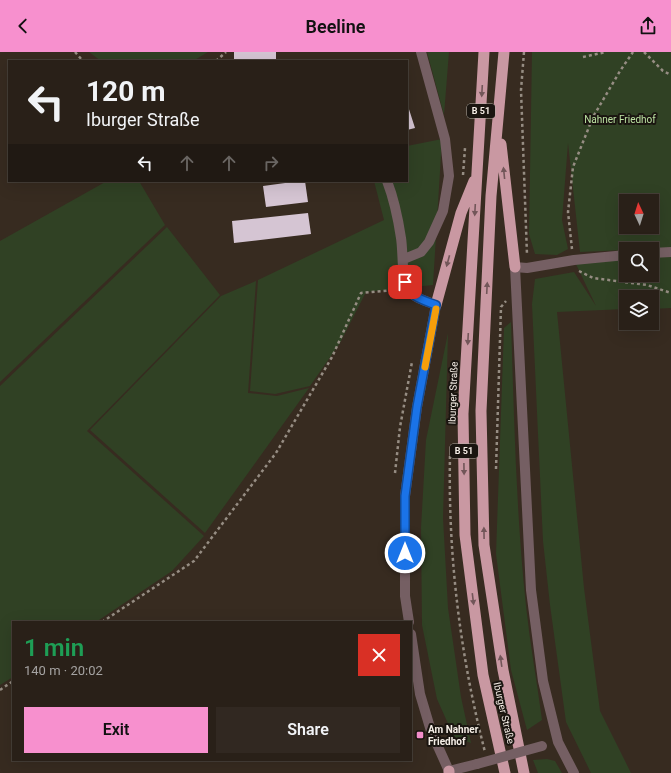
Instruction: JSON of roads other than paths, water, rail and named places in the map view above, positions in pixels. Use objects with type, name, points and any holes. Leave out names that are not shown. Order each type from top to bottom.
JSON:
[{"type":"highway","name":"Iburger Straße","points":[[484,52],[463,414],[465,535],[483,674],[505,773]]},
{"type":"highway","name":"Iburger Straße","points":[[504,52],[491,196],[481,410],[484,545],[503,670],[524,773]]},
{"type":"highway","points":[[498,120],[515,267]]},
{"type":"highway","points":[[436,305],[461,214],[478,171]]},
{"type":"street","points":[[404,258],[420,252],[429,242],[443,211],[450,176],[445,139],[420,52]]},
{"type":"street","points":[[388,182],[394,199],[401,238],[407,289],[415,297],[436,305],[417,407],[405,496],[405,596],[409,621]]},
{"type":"street","points":[[659,253],[671,252]]},
{"type":"street","points":[[574,773],[558,742],[543,681],[531,590],[515,267],[528,268],[574,260],[619,256]]},
{"type":"street","name":"Iburger Straße","points":[[412,641],[420,694],[432,732],[449,772],[558,742]]},
{"type":"place","name":"Am Nahner Friedhof","points":[[420,735]]},
{"type":"park label","name":"Nahner Friedhof","points":[[620,119]]}]
